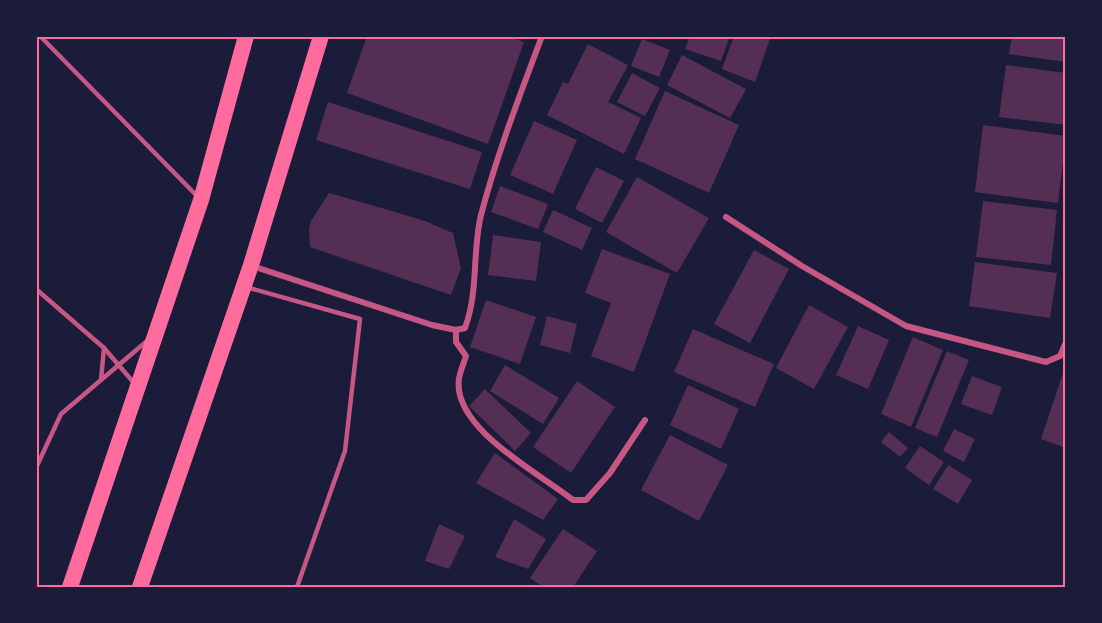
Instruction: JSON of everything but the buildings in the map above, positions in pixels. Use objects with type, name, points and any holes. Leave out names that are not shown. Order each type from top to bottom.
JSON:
[{"type":"highway","points":[[70,587],[201,200],[246,36]]},
{"type":"highway","points":[[140,587],[244,287],[321,36]]},
{"type":"street","points":[[251,265],[432,325],[456,330],[465,328],[470,314],[481,217],[515,109],[542,36]]},
{"type":"street","points":[[726,217],[802,267],[906,326],[1046,362],[1060,356],[1066,342]]},
{"type":"street","points":[[456,330],[456,342],[466,356],[459,379],[460,398],[474,424],[493,442],[573,500],[586,500],[597,490],[645,420]]},
{"type":"lane","points":[[40,36],[201,200]]},
{"type":"lane","points":[[244,287],[360,319],[345,451],[297,587]]},
{"type":"lane","points":[[36,289],[104,348],[138,387]]},
{"type":"lane","points":[[36,468],[61,414],[156,334]]},
{"type":"lane","points":[[101,380],[104,348]]}]
